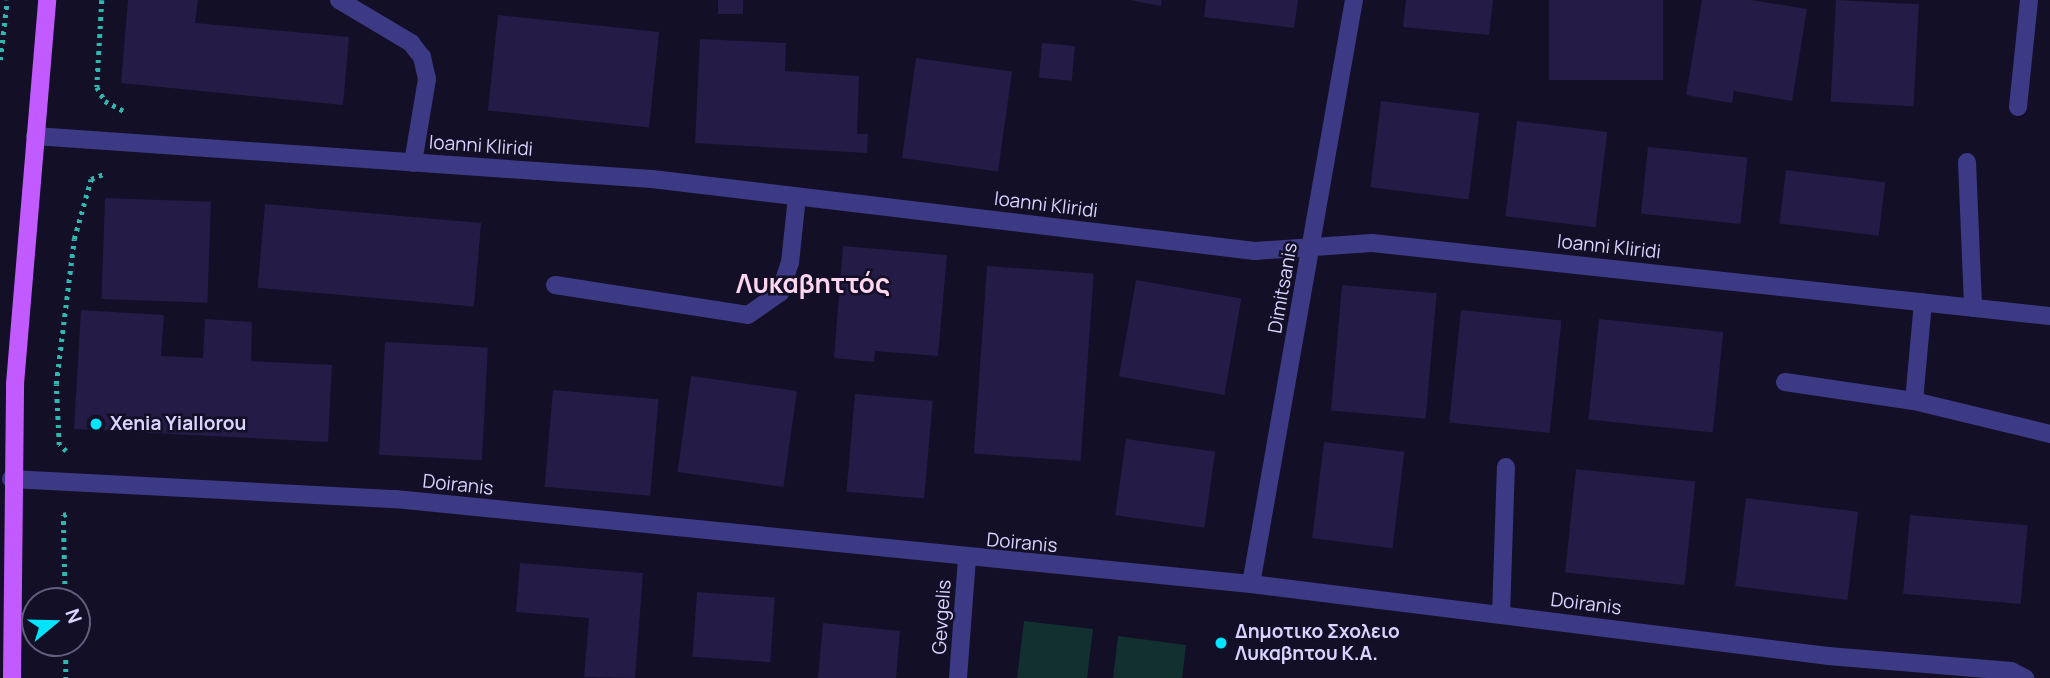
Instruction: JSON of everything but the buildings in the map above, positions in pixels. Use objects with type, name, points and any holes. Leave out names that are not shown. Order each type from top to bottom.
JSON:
[{"type":"main road","points":[[8,673],[11,479],[34,136],[47,0]]},
{"type":"street","points":[[339,0],[411,43],[422,57],[427,79],[413,163]]},
{"type":"street","name":"Dimitsanis","points":[[1251,584],[1354,0]]},
{"type":"street","points":[[2018,107],[2029,0]]},
{"type":"street","name":"Ioanni Kliridi","points":[[34,136],[652,179],[1255,251],[1372,243],[2050,316]]},
{"type":"street","points":[[1967,162],[1973,307]]},
{"type":"street","points":[[555,285],[748,315],[780,293],[790,263],[797,196]]},
{"type":"street","points":[[1914,401],[1923,302]]},
{"type":"street","points":[[1784,382],[1914,401],[2050,434]]},
{"type":"street","points":[[1501,615],[1506,467]]},
{"type":"street","name":"Doiranis","points":[[11,479],[395,499],[967,559],[1251,584],[1941,668],[2011,671],[2025,678]]},
{"type":"street","name":"Gevgelis","points":[[958,678],[967,559]]},
{"type":"path","points":[[0,60],[7,0]]},
{"type":"path","points":[[73,457],[59,445],[56,384],[74,239],[91,179],[124,167],[130,114],[105,101],[97,87],[102,0]]},
{"type":"path","points":[[65,587],[63,515],[101,502],[100,484]]},
{"type":"path","points":[[66,657],[66,678]]},
{"type":"green space","points":[[1024,621],[1093,629],[1087,678],[1017,678]]},
{"type":"green space","points":[[1118,636],[1186,645],[1182,678],[1113,678]]},
{"type":"place","name":"Xenia Yiallorou","points":[[96,424]]},
{"type":"place","name":"Δημοτικο Σχολειο Λυκαβητου Κ.Α.","points":[[1221,643]]},
{"type":"district","name":"Λυκαβηττός","points":[[813,284]]}]
